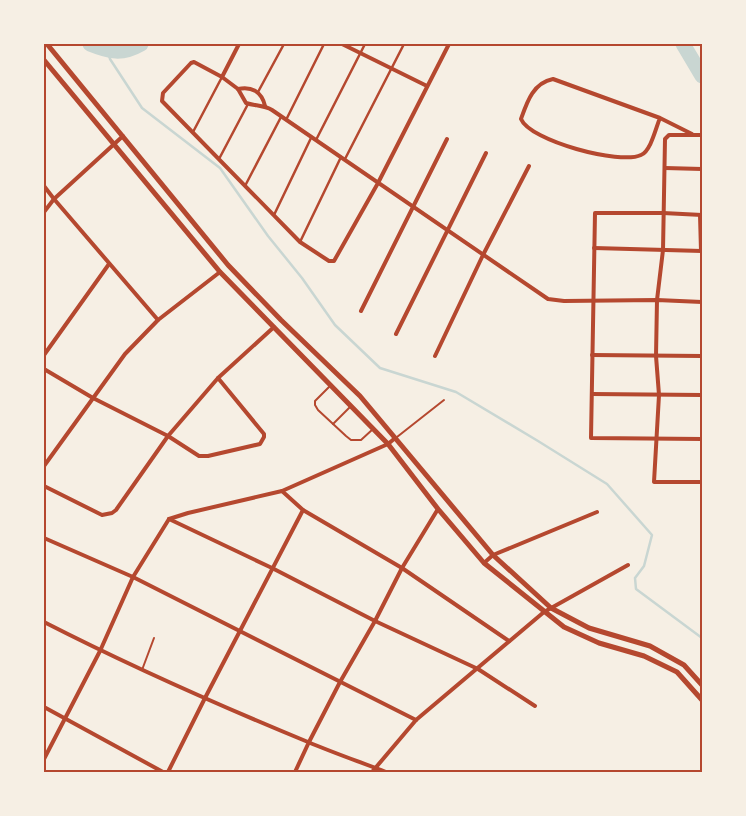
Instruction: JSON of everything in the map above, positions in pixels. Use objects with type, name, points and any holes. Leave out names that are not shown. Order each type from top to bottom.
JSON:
[{"type":"main road","points":[[47,44],[228,265],[281,320],[360,396],[394,439],[493,555],[551,608],[589,628],[659,650],[684,664],[702,685]]},
{"type":"main road","points":[[44,61],[220,272],[388,444],[438,509],[484,563],[564,627],[586,638],[644,656],[677,672],[702,700]]},
{"type":"street","points":[[192,132],[239,44]]},
{"type":"street","points":[[258,92],[284,44]]},
{"type":"street","points":[[286,120],[324,44]]},
{"type":"street","points":[[342,44],[427,86]]},
{"type":"street","points":[[316,140],[365,44]]},
{"type":"street","points":[[300,242],[404,44]]},
{"type":"street","points":[[449,44],[378,183],[336,258],[334,261],[329,262],[300,242],[165,104],[162,97],[163,93],[194,62],[222,77],[238,89],[244,102],[265,106],[343,158],[378,183],[548,299],[564,301],[657,300],[702,302]]},
{"type":"street","points":[[660,118],[647,150],[642,155],[628,157],[605,156],[558,144],[527,128],[521,120],[528,100],[539,84],[545,80],[553,79],[660,118],[693,135]]},
{"type":"street","points":[[238,89],[249,88],[258,92],[263,98],[265,106]]},
{"type":"street","points":[[219,159],[248,104]]},
{"type":"street","points":[[245,186],[281,117]]},
{"type":"street","points":[[702,135],[666,136],[663,250],[657,300],[656,356],[659,395],[654,482],[702,482]]},
{"type":"street","points":[[44,212],[54,200],[123,136]]},
{"type":"street","points":[[274,215],[311,137]]},
{"type":"street","points":[[361,311],[447,139]]},
{"type":"street","points":[[396,334],[486,153]]},
{"type":"street","points":[[435,356],[483,255],[529,166]]},
{"type":"street","points":[[665,168],[702,169]]},
{"type":"street","points":[[44,186],[158,320]]},
{"type":"street","points":[[594,248],[702,251],[701,215],[663,212],[595,212],[594,248],[592,355],[591,438],[702,439]]},
{"type":"street","points":[[44,355],[109,264]]},
{"type":"street","points":[[44,466],[46,457],[125,354],[158,320],[220,272]]},
{"type":"street","points":[[44,486],[102,515],[112,513],[168,436],[218,378],[274,327]]},
{"type":"street","points":[[592,355],[702,356]]},
{"type":"street","points":[[44,369],[93,398],[168,436],[199,456],[208,456],[260,444],[263,441],[264,434],[218,378]]},
{"type":"street","points":[[592,394],[702,395]]},
{"type":"street","points":[[44,759],[100,651],[133,578],[169,519],[188,512],[282,491],[388,444],[394,439]]},
{"type":"street","points":[[282,491],[303,510],[402,568],[509,641]]},
{"type":"street","points":[[296,772],[340,682],[375,621],[402,568],[438,509]]},
{"type":"street","points":[[168,772],[303,510]]},
{"type":"street","points":[[484,563],[493,555],[597,512]]},
{"type":"street","points":[[169,519],[272,568],[375,621],[478,669],[535,706]]},
{"type":"street","points":[[44,538],[133,578],[416,720]]},
{"type":"street","points":[[372,772],[416,720],[544,612],[628,565]]},
{"type":"street","points":[[44,622],[100,651],[205,698],[386,772]]},
{"type":"street","points":[[44,707],[163,772]]},
{"type":"lane","points":[[330,385],[315,401],[314,404],[318,410],[346,436],[356,440],[361,440],[373,429]]},
{"type":"lane","points":[[394,439],[444,400]]},
{"type":"lane","points":[[333,424],[351,406]]},
{"type":"lane","points":[[142,670],[154,638]]},
{"type":"waterway","points":[[90,44],[116,51],[128,50],[141,44]]},
{"type":"waterway","points":[[683,44],[702,76]]},
{"type":"waterway","points":[[108,52],[110,59],[142,108],[220,168],[335,325],[380,368],[456,392],[607,484],[652,535],[644,566],[635,578],[636,589],[702,638]]}]
